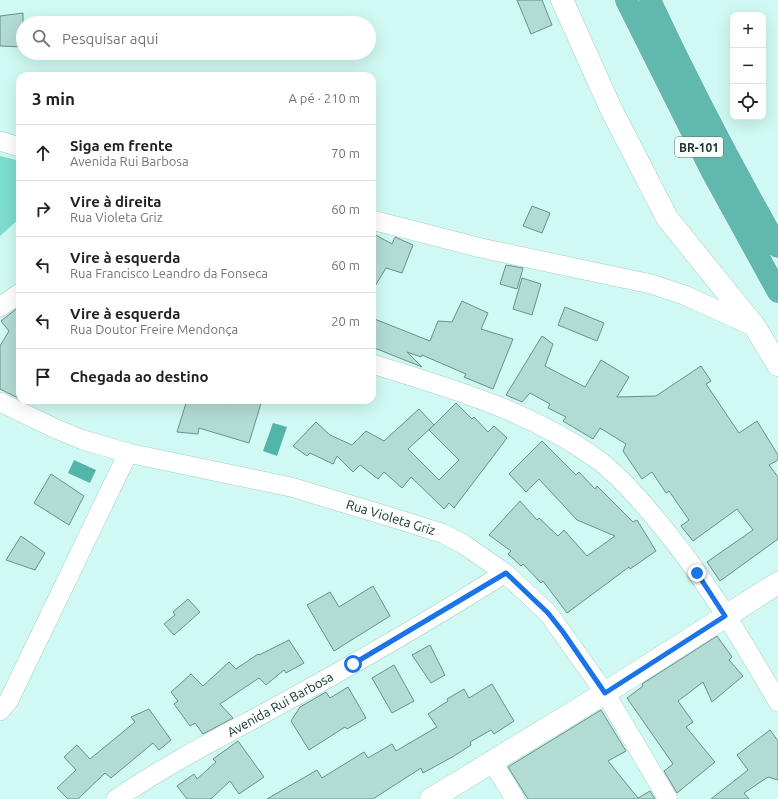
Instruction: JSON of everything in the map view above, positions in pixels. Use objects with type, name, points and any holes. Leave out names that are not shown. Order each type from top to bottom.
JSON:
[{"type":"highway","name":"BR-101","points":[[626,0],[713,174],[778,292]]},
{"type":"highway","name":"BR-101","points":[[650,0],[686,78],[778,246]]},
{"type":"main road","points":[[562,0],[611,109],[667,218],[755,327],[778,365]]},
{"type":"main road","points":[[430,799],[605,693],[778,583]]},
{"type":"street","points":[[0,141],[16,146]]},
{"type":"street","points":[[376,221],[489,250],[651,284],[684,295],[755,327]]},
{"type":"street","points":[[0,307],[16,296]]},
{"type":"street","points":[[376,365],[439,385],[514,412],[569,440],[598,459],[627,484],[665,529],[750,653],[778,702]]},
{"type":"street","name":"Rua Violeta Griz","points":[[0,402],[68,434],[128,453],[291,488],[444,534],[463,544],[506,573],[548,613],[605,693],[668,799]]},
{"type":"street","points":[[0,711],[9,700],[128,453]]},
{"type":"street","name":"Avenida Rui Barbosa","points":[[116,799],[178,760],[353,664],[506,573]]},
{"type":"street","points":[[492,761],[515,799]]},
{"type":"shaded area","points":[[0,156],[16,160],[16,222],[0,236]]},
{"type":"shaded area","points":[[273,423],[287,427],[277,456],[263,451]]},
{"type":"shaded area","points":[[74,460],[96,470],[90,483],[68,473]]},
{"type":"building","points":[[517,0],[542,0],[552,25],[531,34]]},
{"type":"building","points":[[23,13],[23,16],[16,16],[16,47],[0,46],[0,16]]},
{"type":"building","points":[[532,206],[550,213],[542,233],[523,226]]},
{"type":"building","points":[[376,235],[392,244],[395,237],[413,245],[402,273],[386,268],[376,284]]},
{"type":"building","points":[[506,265],[523,268],[517,289],[500,284]]},
{"type":"building","points":[[522,278],[541,284],[532,315],[513,309]]},
{"type":"building","points":[[462,301],[488,313],[481,329],[513,339],[493,389],[464,377],[466,374],[422,355],[421,357],[407,352],[422,367],[376,349],[376,320],[430,341],[438,321],[452,322]]},
{"type":"building","points":[[565,307],[604,323],[597,341],[558,325]]},
{"type":"building","points":[[16,309],[16,397],[0,389],[0,346],[9,331],[1,321]]},
{"type":"building","points":[[542,336],[553,344],[545,366],[585,387],[601,360],[629,377],[617,397],[656,396],[701,366],[711,381],[706,384],[739,433],[757,421],[778,455],[778,460],[769,465],[778,477],[778,539],[720,581],[707,562],[753,530],[737,509],[693,541],[681,526],[689,520],[669,491],[666,493],[652,472],[642,479],[623,451],[626,444],[600,428],[593,439],[563,421],[566,417],[548,408],[550,404],[530,393],[522,402],[506,395]]},
{"type":"building","points":[[456,403],[472,419],[474,417],[488,432],[494,426],[507,438],[454,508],[449,503],[444,509],[411,477],[402,488],[384,472],[378,479],[360,465],[353,472],[337,456],[333,464],[310,453],[307,456],[293,446],[316,422],[330,435],[352,445],[366,431],[384,441],[419,409],[434,425]],"holes":[[[434,425],[429,430],[459,460],[439,480],[408,449]]]},
{"type":"building","points":[[186,404],[261,404],[249,443],[199,428],[198,434],[177,432]]},
{"type":"building","points":[[542,441],[576,475],[579,472],[595,489],[597,486],[633,522],[637,520],[656,551],[630,569],[629,567],[567,613],[543,581],[541,583],[523,564],[521,566],[508,554],[511,551],[489,535],[520,501],[537,520],[539,518],[558,536],[564,530],[587,556],[615,536],[577,520],[539,479],[526,492],[509,474]]},
{"type":"building","points":[[51,474],[84,496],[69,525],[34,503]]},
{"type":"building","points":[[21,536],[45,553],[35,570],[6,560]]},
{"type":"building","points":[[373,586],[390,616],[334,651],[307,605],[330,592],[339,607]]},
{"type":"building","points":[[188,599],[200,612],[174,635],[164,624],[175,615],[173,612]]},
{"type":"building","points":[[717,636],[732,657],[729,660],[743,676],[712,702],[703,682],[678,701],[693,722],[686,727],[715,762],[677,793],[664,771],[673,764],[627,698],[643,686],[642,684]]},
{"type":"building","points":[[289,640],[304,663],[286,673],[284,670],[266,685],[259,678],[220,704],[233,718],[203,734],[195,723],[190,726],[174,704],[178,701],[171,692],[191,674],[203,686],[229,662],[236,669],[258,654],[259,655]]},
{"type":"building","points":[[430,645],[445,675],[431,683],[412,655]]},
{"type":"building","points":[[394,665],[414,701],[392,713],[372,678]]},
{"type":"building","points":[[492,684],[514,721],[494,734],[491,730],[470,742],[471,745],[423,773],[421,768],[373,799],[267,799],[317,770],[322,778],[364,752],[368,758],[392,744],[396,751],[437,727],[428,714],[448,701],[447,699],[464,689],[469,698]]},
{"type":"building","points":[[348,687],[366,718],[347,729],[345,727],[309,750],[291,721],[300,707],[326,692],[330,698]]},
{"type":"building","points":[[149,709],[171,740],[159,750],[153,743],[111,778],[105,773],[78,799],[68,799],[57,788],[76,770],[64,757],[77,745],[90,759],[135,722],[131,717]]},
{"type":"building","points":[[601,710],[626,751],[608,761],[638,798],[650,791],[655,799],[528,799],[508,767]]},
{"type":"building","points":[[770,730],[778,741],[778,780],[768,777],[744,793],[749,799],[711,799],[748,770],[737,755]]},
{"type":"building","points":[[238,741],[264,777],[239,794],[230,781],[211,799],[187,799],[177,786],[194,774],[197,779],[216,762],[213,759]]},
{"type":"route","points":[[353,664],[435,617],[506,573],[548,613],[605,693],[725,616],[697,573]]}]
